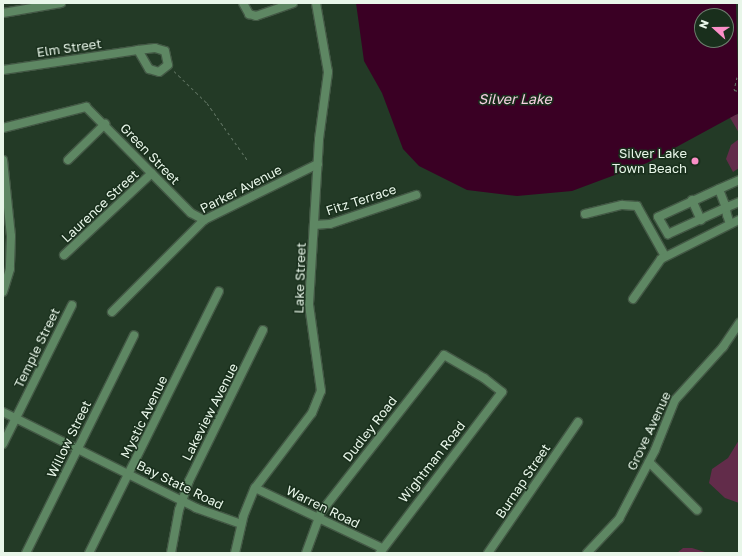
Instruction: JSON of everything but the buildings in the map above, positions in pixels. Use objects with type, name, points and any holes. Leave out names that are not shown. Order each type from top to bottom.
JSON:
[{"type":"street","points":[[3,12],[61,3]]},
{"type":"street","points":[[243,3],[249,14],[256,16],[293,3]]},
{"type":"street","name":"Lake Street","points":[[235,553],[241,524],[255,488],[312,413],[321,392],[309,312],[318,164],[328,64],[316,3]]},
{"type":"street","name":"Elm Street","points":[[3,70],[138,50]]},
{"type":"street","name":"Green Street","points":[[3,128],[41,120],[80,106],[90,109],[191,213],[204,220]]},
{"type":"street","points":[[68,160],[105,124]]},
{"type":"street","points":[[3,160],[10,216],[7,264],[3,292]]},
{"type":"street","name":"Parker Avenue","points":[[112,312],[204,220],[318,164]]},
{"type":"street","name":"Laurence Street","points":[[64,256],[152,173]]},
{"type":"street","points":[[739,180],[692,200],[659,218],[667,234],[739,202]]},
{"type":"street","points":[[719,189],[730,224]]},
{"type":"street","name":"Fitz Terrace","points":[[314,225],[330,224],[416,195]]},
{"type":"street","points":[[692,200],[701,220]]},
{"type":"street","points":[[585,214],[622,205],[637,206],[665,256]]},
{"type":"street","points":[[633,299],[650,271],[665,256],[739,220]]},
{"type":"street","name":"Mystic Avenue","points":[[89,553],[219,291]]},
{"type":"street","name":"Temple Street","points":[[3,444],[72,305]]},
{"type":"street","name":"Grove Avenue","points":[[587,553],[614,526],[649,462],[675,400],[723,347],[739,323]]},
{"type":"street","name":"Lakeview Avenue","points":[[171,553],[181,500],[263,330]]},
{"type":"street","name":"Willow Street","points":[[26,553],[134,335]]},
{"type":"street","name":"Wightman Road","points":[[381,551],[502,392],[444,355]]},
{"type":"street","name":"Dudley Road","points":[[306,553],[318,518],[444,355]]},
{"type":"street","name":"Bay State Road","points":[[3,412],[181,500],[241,524]]},
{"type":"street","name":"Burnap Street","points":[[488,553],[578,422]]},
{"type":"street","points":[[649,462],[697,510]]},
{"type":"street","name":"Warren Road","points":[[255,488],[318,518],[381,551]]},
{"type":"path","points":[[174,70],[207,103],[248,161]]},
{"type":"path","points":[[737,77],[734,90],[739,91]]},
{"type":"shaded area","points":[[739,114],[739,133],[729,116]]},
{"type":"shaded area","points":[[739,139],[739,168],[733,172],[726,159],[731,145]]},
{"type":"shaded area","points":[[739,440],[739,503],[725,498],[709,483],[712,469],[728,458]]},
{"type":"shaded area","points":[[683,548],[692,548],[708,553],[677,553]]},
{"type":"water","name":"Silver Lake","points":[[356,3],[736,3],[739,113],[647,163],[572,191],[517,196],[467,190],[419,166],[403,149],[382,93],[364,61]]},
{"type":"place","name":"Silver Lake Town Beach","points":[[695,161]]}]
